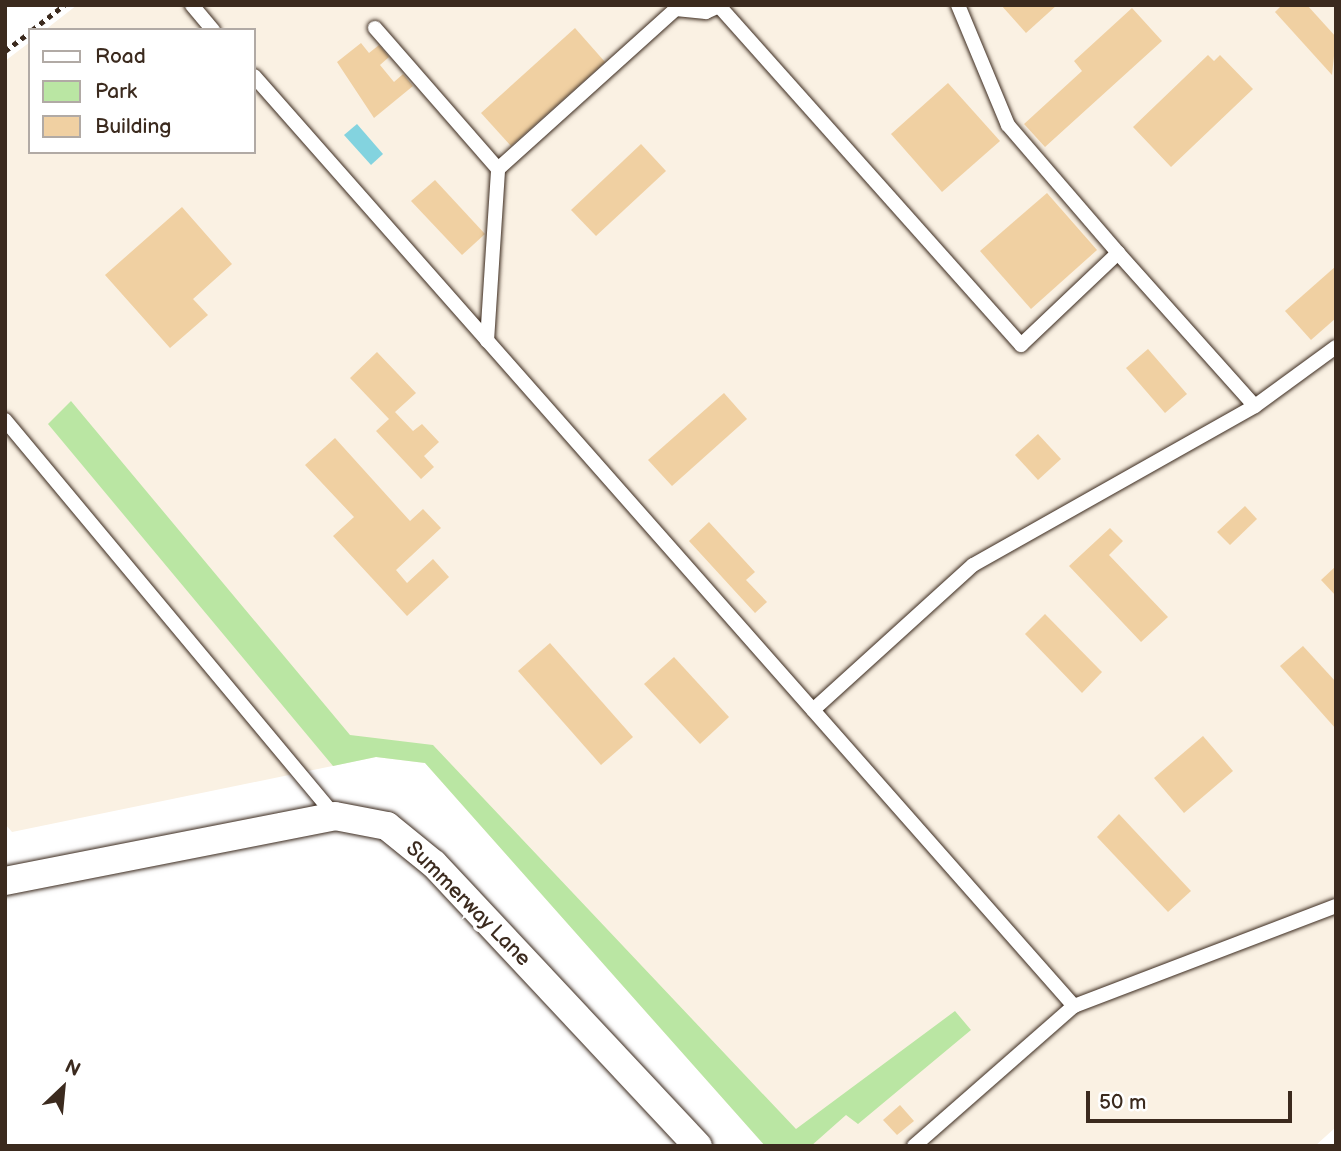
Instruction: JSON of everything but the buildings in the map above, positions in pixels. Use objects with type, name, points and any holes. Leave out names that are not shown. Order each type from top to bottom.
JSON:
[{"type":"street","name":"Summerway Lane","points":[[5,881],[335,816],[387,826],[434,864],[698,1146]]},
{"type":"lane","points":[[192,5],[211,28]]},
{"type":"lane","points":[[958,5],[1008,125],[1255,406]]},
{"type":"lane","points":[[487,341],[498,169],[676,9],[706,12],[719,6],[1021,345],[1118,253]]},
{"type":"lane","points":[[375,28],[498,169]]},
{"type":"lane","points":[[256,78],[1074,1006]]},
{"type":"lane","points":[[813,710],[974,565],[1255,406],[1336,347]]},
{"type":"lane","points":[[5,420],[335,816]]},
{"type":"lane","points":[[914,1146],[1074,1006],[1336,906]]},
{"type":"path","points":[[35,28],[64,5]]},
{"type":"path","points":[[5,51],[28,33]]},
{"type":"shaded area","points":[[77,5],[1336,5],[1336,1127],[1315,1146],[765,1146],[425,763],[376,757],[12,832],[5,824],[5,61],[28,44],[28,154],[256,154],[256,28],[48,28]]},
{"type":"green space","points":[[71,401],[350,735],[433,745],[796,1129],[955,1011],[971,1030],[858,1124],[846,1115],[811,1146],[765,1146],[425,763],[376,757],[333,766],[48,424]]},
{"type":"water","points":[[357,124],[383,154],[371,165],[344,135]]}]
